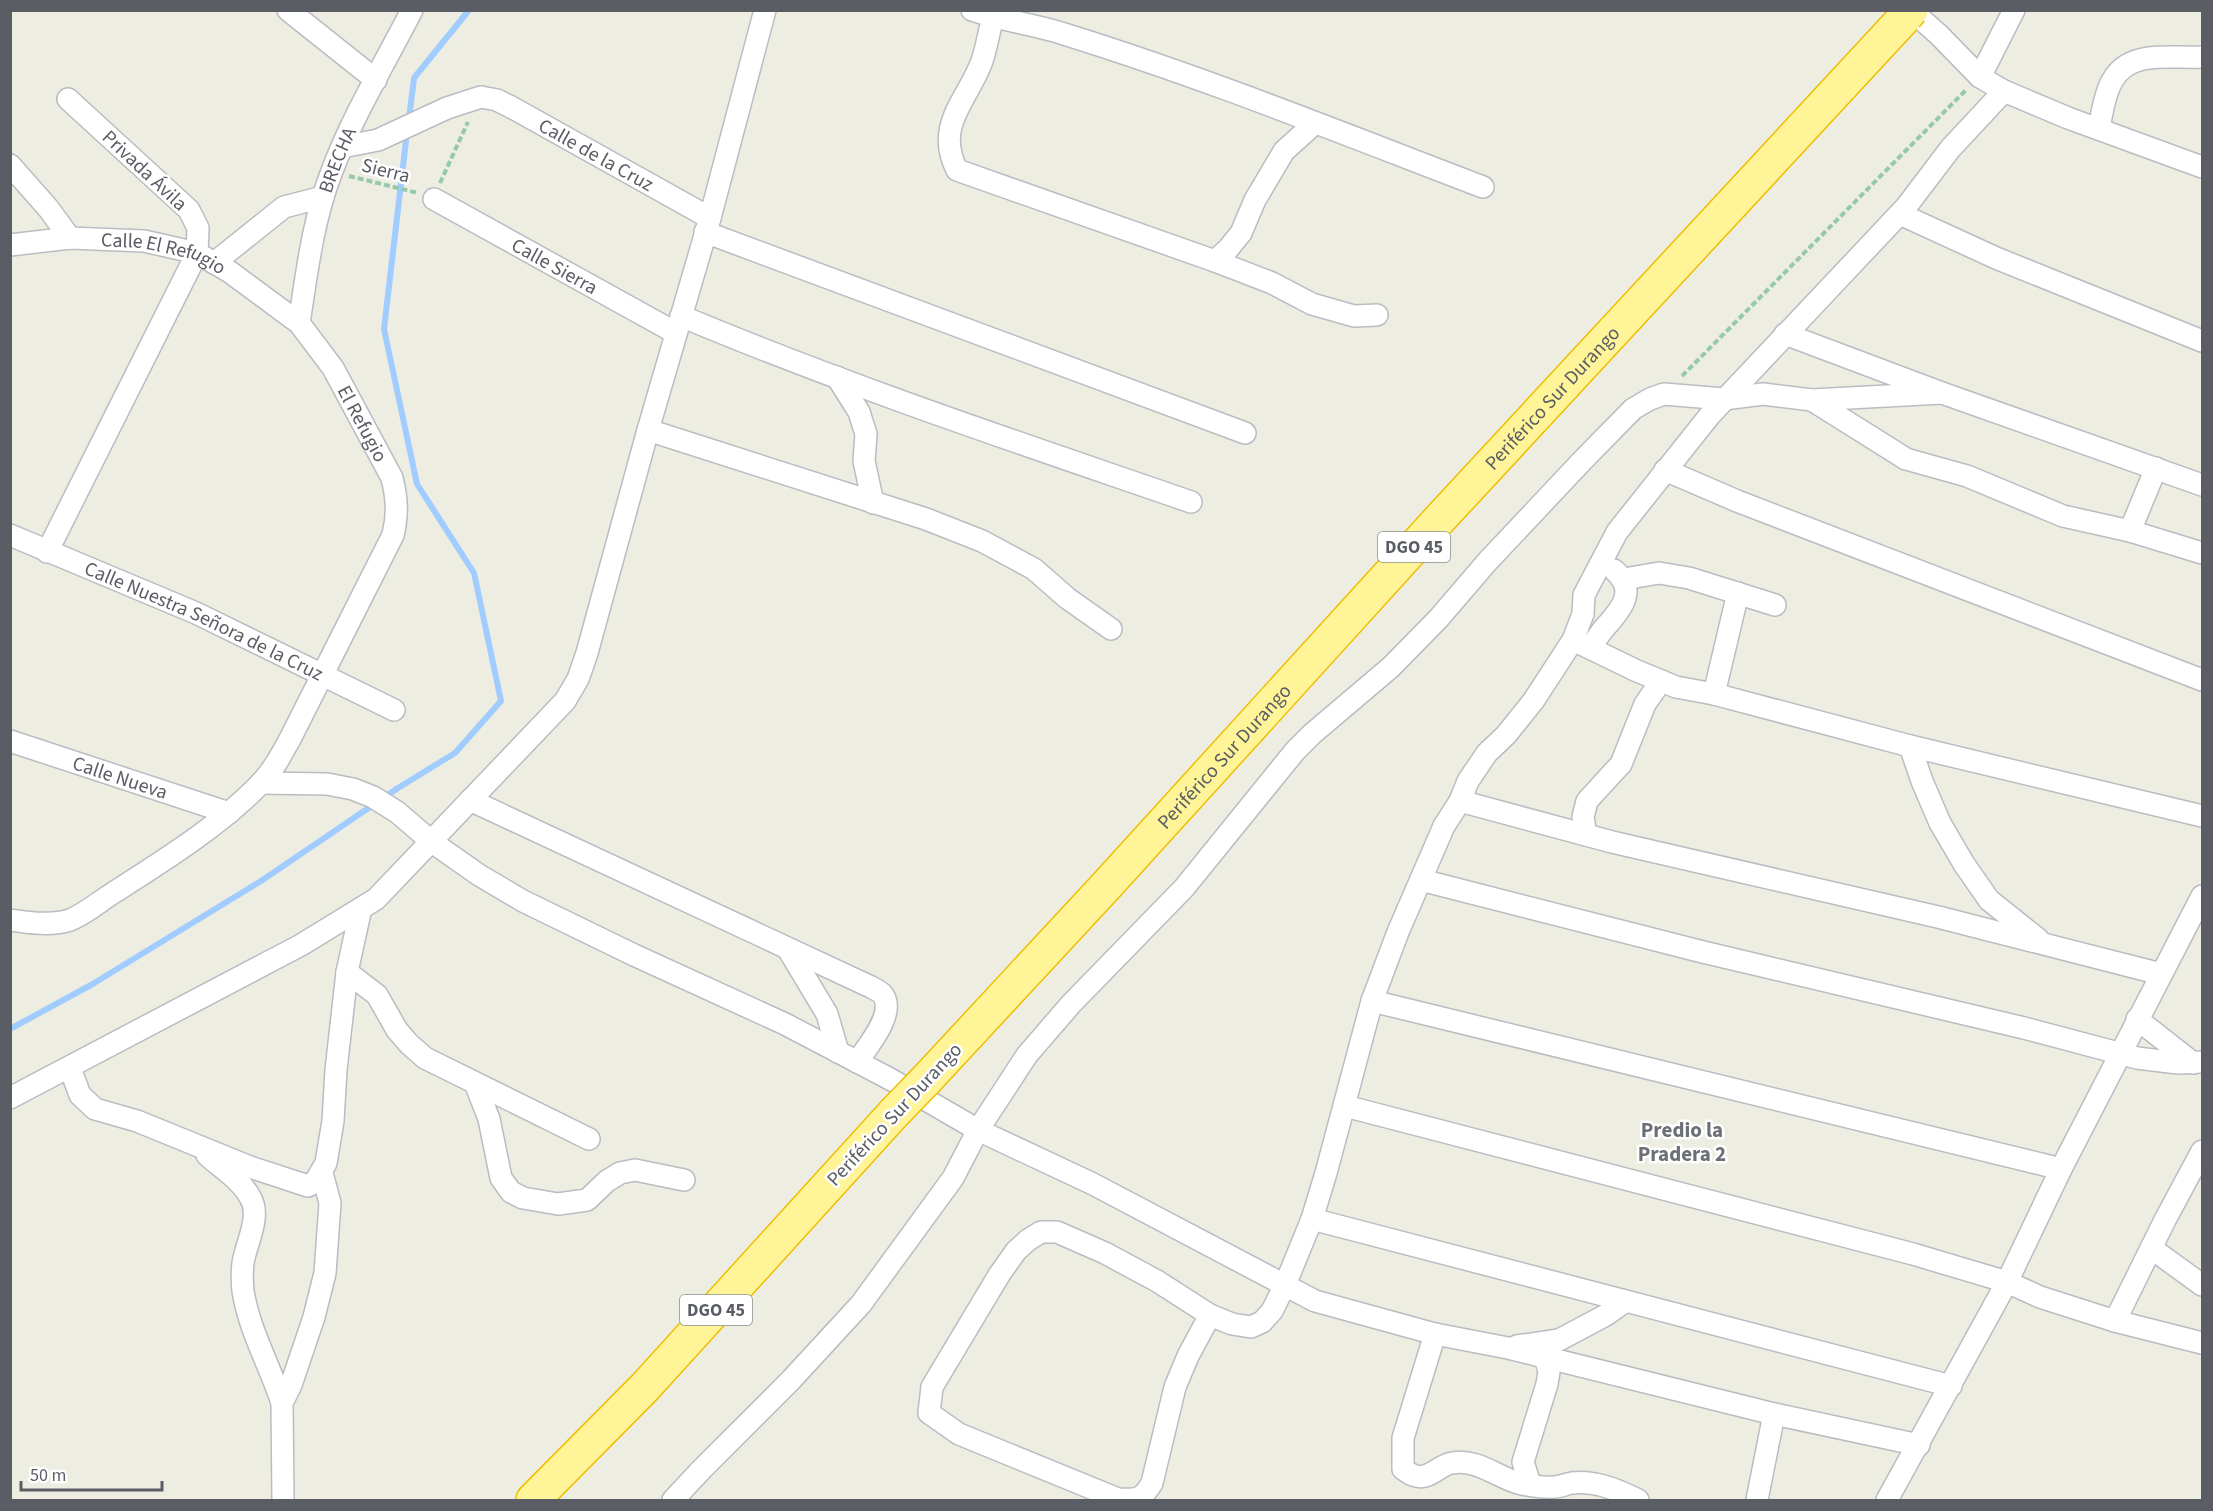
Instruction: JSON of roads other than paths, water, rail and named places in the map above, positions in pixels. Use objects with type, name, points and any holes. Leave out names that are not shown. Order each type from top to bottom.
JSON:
[{"type":"highway","name":"Periférico Sur Durango","points":[[533,1500],[645,1387],[894,1113],[1106,886],[1376,588],[1910,12]]},
{"type":"street","points":[[288,10],[376,80]]},
{"type":"street","name":"BRECHA","points":[[299,323],[313,235],[331,172],[412,10]]},
{"type":"street","points":[[10,1098],[301,945],[376,898],[559,708],[578,679],[587,653],[765,10]]},
{"type":"street","points":[[972,10],[1062,33],[1315,123],[1483,188]]},
{"type":"street","points":[[1980,77],[2014,10]]},
{"type":"street","points":[[1910,12],[1939,35],[1980,77],[2004,91],[2038,107],[2202,167]]},
{"type":"street","points":[[994,14],[982,62],[955,115],[949,138],[950,155],[957,170],[1215,261],[1272,283],[1312,304],[1354,316],[1377,315]]},
{"type":"street","points":[[2099,129],[2107,91],[2120,70],[2136,59],[2202,57]]},
{"type":"street","points":[[1582,644],[1584,595],[1617,532],[1724,399],[1900,214],[1950,149],[2004,91]]},
{"type":"street","name":"Calle de la Cruz","points":[[342,147],[378,140],[447,108],[481,97],[497,100],[512,106],[707,225],[1245,433]]},
{"type":"street","name":"Privada Ávila","points":[[68,99],[189,210],[198,228],[205,258]]},
{"type":"street","points":[[1215,261],[1241,233],[1255,200],[1284,151],[1315,123]]},
{"type":"street","points":[[10,165],[48,208],[70,238]]},
{"type":"street","points":[[46,552],[205,258],[284,207],[323,197]]},
{"type":"street","name":"Calle Sierra","points":[[434,199],[679,325],[745,343],[1191,502]]},
{"type":"street","points":[[1900,214],[1996,258],[2202,340]]},
{"type":"street","name":"Calle El Refugio","points":[[10,244],[70,238],[144,241],[205,258],[231,272],[299,323]]},
{"type":"street","name":"El Refugio","points":[[10,920],[48,923],[69,920],[127,884],[229,813],[261,783],[276,764],[324,674],[393,535],[397,518],[397,497],[392,478],[333,368],[299,323]]},
{"type":"street","points":[[1785,334],[1942,393],[2202,485]]},
{"type":"street","points":[[837,377],[859,412],[866,434],[864,461],[873,503]]},
{"type":"street","points":[[673,1500],[791,1380],[861,1304],[953,1178],[978,1130],[1027,1055],[1071,1004],[1184,888],[1295,751],[1391,667],[1439,618],[1487,562],[1583,460],[1634,409],[1664,394],[1724,399],[1763,394],[1812,400],[1942,393]]},
{"type":"street","points":[[1812,400],[1906,459],[1967,476],[2063,516],[2130,531],[2202,553]]},
{"type":"street","points":[[648,430],[982,541],[1034,569],[1067,598],[1111,629]]},
{"type":"street","points":[[2130,531],[2156,468]]},
{"type":"street","points":[[1665,470],[1737,501],[2202,680]]},
{"type":"street","name":"Calle Nuestra Señora de la Cruz","points":[[10,535],[196,613],[394,710]]},
{"type":"street","points":[[1210,1314],[1175,1387],[1152,1483],[1145,1495],[1134,1500],[1118,1499],[959,1434],[929,1413],[932,1387],[999,1275],[1016,1251],[1041,1232],[1057,1233],[1105,1253],[1157,1281],[1210,1314],[1232,1324],[1251,1327],[1262,1322],[1272,1311],[1286,1285],[1312,1219],[1345,1106],[1372,1001],[1444,826],[1460,801],[1468,781],[1487,753],[1506,735],[1582,644],[1607,625],[1625,602],[1624,579],[1615,570],[1600,563]]},
{"type":"street","points":[[1624,579],[1659,573],[1689,578],[1775,605]]},
{"type":"street","points":[[1714,694],[1738,593]]},
{"type":"street","points":[[1582,644],[1676,687],[1714,694],[1910,746],[2202,816]]},
{"type":"street","points":[[1586,835],[1583,817],[1587,801],[1621,764],[1645,704],[1662,681]]},
{"type":"street","name":"Calle Nueva","points":[[10,741],[229,813]]},
{"type":"street","points":[[1910,746],[1940,823],[1964,864],[1989,900],[2024,929],[2048,945]]},
{"type":"street","points":[[261,783],[327,784],[353,789],[373,797],[397,812],[432,842],[479,875],[523,901],[785,1024],[978,1130],[1093,1184],[1315,1301],[1435,1334],[1508,1348],[1774,1414],[1919,1444]]},
{"type":"street","points":[[470,800],[883,994],[886,1004],[881,1026],[857,1062]]},
{"type":"street","points":[[1460,801],[1586,835],[1938,917],[2161,974]]},
{"type":"street","points":[[1421,880],[1702,952],[2120,1052],[2159,1061],[2198,1062]]},
{"type":"street","points":[[1887,1500],[2007,1282],[2061,1168],[2202,896]]},
{"type":"street","points":[[70,1068],[80,1095],[95,1109],[137,1121],[191,1141],[250,1167],[308,1186],[315,1182],[326,1163],[333,1121],[347,972],[361,908]]},
{"type":"street","points":[[788,949],[827,1014],[838,1052]]},
{"type":"street","points":[[347,972],[377,995],[397,1030],[425,1058],[589,1139]]},
{"type":"street","points":[[1372,1001],[2061,1168]]},
{"type":"street","points":[[2137,1018],[2198,1062]]},
{"type":"street","points":[[475,1083],[489,1119],[501,1178],[511,1192],[523,1198],[558,1204],[587,1200],[607,1181],[620,1173],[635,1170],[684,1180]]},
{"type":"street","points":[[1345,1106],[1913,1254],[2007,1282],[2040,1297],[2115,1322],[2197,1337]]},
{"type":"street","points":[[191,1141],[243,1187],[255,1207],[243,1265],[243,1290],[255,1332],[282,1403],[282,1500]]},
{"type":"street","points":[[2115,1322],[2202,1151]]},
{"type":"street","points":[[282,1403],[291,1385],[314,1317],[325,1273],[330,1203],[322,1173]]},
{"type":"street","points":[[1312,1219],[1951,1386]]},
{"type":"street","points":[[2151,1248],[2202,1285]]},
{"type":"street","points":[[1508,1348],[1559,1340],[1606,1315],[1626,1300]]},
{"type":"street","points":[[1435,1334],[1403,1438],[1402,1469],[1409,1474],[1419,1476],[1433,1474],[1451,1462],[1467,1463],[1490,1470],[1521,1484],[1555,1487],[1572,1483],[1593,1483],[1616,1489],[1638,1500]]},
{"type":"street","points":[[1530,1485],[1523,1462],[1547,1384],[1549,1372],[1545,1357]]},
{"type":"street","points":[[1757,1500],[1774,1414]]},
{"type":"waterway","points":[[409,119],[414,78],[469,10]]},
{"type":"waterway","points":[[10,1029],[91,985],[261,881],[398,788],[455,753],[501,701],[474,573],[417,484],[384,329],[407,132]]},
{"type":"district","name":"Predio la Pradera 2","points":[[1682,1142]]}]
